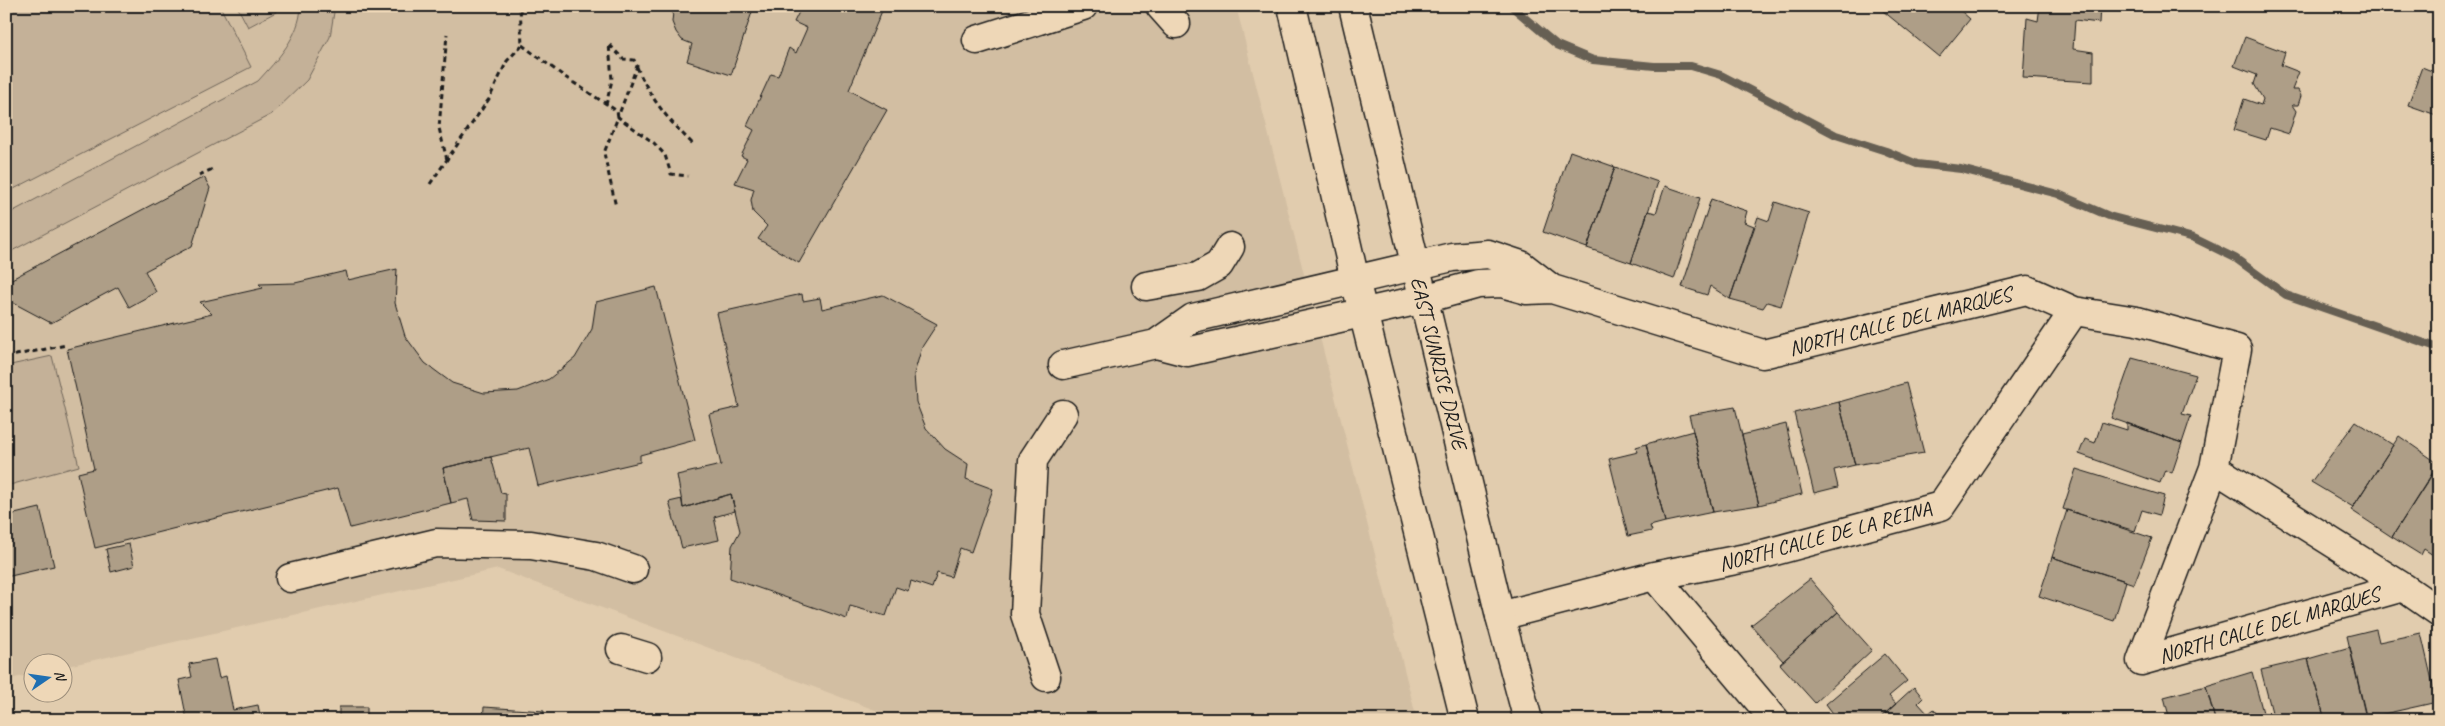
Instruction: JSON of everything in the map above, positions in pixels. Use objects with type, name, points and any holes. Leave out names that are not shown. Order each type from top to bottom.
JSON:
[{"type":"street","points":[[977,40],[1083,6]]},
{"type":"street","points":[[1292,6],[1363,313],[1466,720]]},
{"type":"street","name":"EAST SUNRISE DRIVE","points":[[1353,6],[1500,616],[1528,720]]},
{"type":"street","points":[[1146,286],[1198,278],[1219,265],[1230,247]]},
{"type":"street","name":"NORTH CALLE DEL MARQUES","points":[[1156,344],[1194,318],[1452,257],[1488,254],[1521,266],[1552,289]]},
{"type":"street","name":"NORTH CALLE DEL MARQUES","points":[[1156,344],[1187,352],[1424,299],[1478,284],[1502,283],[1527,290],[1552,289],[1763,354],[2027,290],[2074,311],[2137,321],[2237,349],[2214,468],[2142,661],[2403,587],[2439,612]]},
{"type":"street","name":"NORTH CALLE DE LA REINA","points":[[1500,616],[1654,576],[1756,556],[1941,506],[2074,311]]},
{"type":"street","points":[[1063,365],[1156,344]]},
{"type":"street","points":[[1046,677],[1025,614],[1033,460],[1063,414]]},
{"type":"street","points":[[2214,468],[2403,587]]},
{"type":"street","points":[[290,578],[436,544],[531,544],[596,556],[633,569]]},
{"type":"street","points":[[1654,576],[1775,720]]},
{"type":"path","points":[[430,184],[489,99],[507,61],[522,44],[520,6]]},
{"type":"path","points":[[447,34],[439,128],[447,160]]},
{"type":"path","points":[[522,44],[617,111],[618,117],[654,143],[665,155],[671,174],[688,176]]},
{"type":"path","points":[[606,105],[612,80],[609,44],[624,59],[634,60],[648,92],[671,122],[695,146]]},
{"type":"path","points":[[616,207],[604,152],[637,66]]},
{"type":"path","points":[[199,176],[213,168]]},
{"type":"path","points":[[6,357],[66,345]]},
{"type":"shaded area","points":[[6,6],[1236,6],[1417,720],[902,720],[498,569],[72,665],[72,654],[22,654],[22,676],[6,680]]},
{"type":"shaded area","points":[[6,6],[220,6],[251,67],[6,193]]},
{"type":"shaded area","points":[[237,6],[273,6],[276,12],[248,27]]},
{"type":"shaded area","points":[[301,6],[335,6],[330,37],[307,80],[272,114],[6,254],[6,215],[258,81],[280,56],[292,37],[300,17]]},
{"type":"shaded area","points":[[52,356],[79,466],[6,486],[6,366]]},
{"type":"building","points":[[651,6],[754,6],[731,75],[687,61],[692,44],[682,40],[676,32],[672,22],[673,12]]},
{"type":"building","points":[[802,6],[884,6],[849,90],[887,110],[799,263],[758,239],[767,226],[753,212],[751,200],[754,189],[735,183],[747,159],[741,156],[754,130],[747,126],[771,74],[778,76],[789,48],[796,53],[807,28],[794,22]]},
{"type":"building","points":[[1877,6],[1955,6],[1970,19],[1939,57]]},
{"type":"building","points":[[2040,6],[2100,6],[2099,23],[2075,20],[2073,49],[2093,52],[2093,82],[2023,78],[2027,18],[2038,21]]},
{"type":"building","points":[[2245,37],[2285,52],[2281,65],[2299,72],[2292,90],[2298,90],[2301,96],[2298,105],[2292,105],[2296,111],[2289,134],[2270,128],[2266,140],[2234,130],[2244,99],[2261,105],[2263,99],[2254,84],[2257,75],[2234,66]]},
{"type":"building","points":[[2422,67],[2439,74],[2439,116],[2408,105]]},
{"type":"building","points":[[1570,151],[1615,167],[1587,248],[1543,232]]},
{"type":"building","points":[[1615,167],[1658,182],[1631,263],[1587,248]]},
{"type":"building","points":[[204,177],[210,188],[192,246],[145,271],[156,292],[129,307],[118,287],[51,323],[6,299],[6,282]]},
{"type":"building","points":[[1665,186],[1700,198],[1674,279],[1631,263],[1648,211],[1656,213]]},
{"type":"building","points":[[1711,199],[1747,211],[1744,222],[1754,226],[1730,299],[1710,286],[1707,295],[1682,287]]},
{"type":"building","points":[[1775,202],[1809,213],[1781,306],[1767,302],[1763,308],[1730,299],[1758,217],[1769,221]]},
{"type":"building","points":[[397,269],[395,303],[405,336],[425,363],[452,383],[484,393],[518,391],[549,379],[575,358],[592,329],[596,302],[656,287],[695,440],[640,455],[640,462],[538,486],[529,448],[443,468],[451,503],[350,528],[338,488],[95,548],[78,473],[94,469],[67,349],[212,314],[200,302],[263,288],[259,284],[295,283],[346,271],[348,280]]},
{"type":"building","points":[[802,294],[803,301],[820,298],[822,309],[883,295],[937,324],[922,347],[914,374],[916,402],[926,428],[945,449],[968,464],[966,479],[993,489],[971,552],[960,548],[951,577],[937,573],[932,588],[911,581],[908,591],[896,587],[886,616],[850,606],[847,619],[730,578],[732,546],[740,531],[731,494],[683,508],[677,475],[721,465],[709,414],[739,407],[717,313]]},
{"type":"building","points":[[2132,358],[2196,375],[2182,414],[2191,416],[2182,443],[2111,418]]},
{"type":"building","points":[[1906,383],[1924,453],[1855,465],[1839,402]]},
{"type":"building","points":[[1839,402],[1855,465],[1834,470],[1838,487],[1814,493],[1794,413]]},
{"type":"building","points":[[1735,407],[1759,505],[1713,512],[1689,415]]},
{"type":"building","points":[[2356,421],[2393,445],[2353,507],[2311,482]]},
{"type":"building","points":[[2102,422],[2127,430],[2127,423],[2182,443],[2172,473],[2165,470],[2160,483],[2079,454],[2085,439],[2095,443]]},
{"type":"building","points":[[1786,424],[1802,494],[1759,505],[1742,435]]},
{"type":"building","points":[[1693,431],[1713,512],[1665,522],[1646,444]]},
{"type":"building","points":[[2399,436],[2439,464],[2392,537],[2351,510]]},
{"type":"building","points":[[1646,444],[1665,522],[1650,526],[1652,531],[1628,536],[1609,459],[1638,452],[1636,447]]},
{"type":"building","points":[[491,457],[501,493],[506,494],[506,521],[473,520],[468,499],[451,503],[443,468]]},
{"type":"building","points":[[2076,469],[2164,496],[2159,515],[2142,510],[2135,531],[2063,509]]},
{"type":"building","points":[[2435,469],[2439,471],[2439,546],[2433,555],[2424,549],[2421,555],[2392,537]]},
{"type":"building","points":[[731,494],[735,511],[714,517],[719,540],[682,548],[669,502],[682,499],[683,508]]},
{"type":"building","points":[[40,508],[54,566],[6,577],[6,516]]},
{"type":"building","points":[[2067,510],[2152,538],[2134,584],[2052,557]]},
{"type":"building","points":[[129,544],[134,566],[111,572],[106,549]]},
{"type":"building","points":[[2052,557],[2126,581],[2114,621],[2039,596]]},
{"type":"building","points":[[1810,579],[1838,612],[1783,661],[1751,625]]},
{"type":"building","points":[[1838,612],[1872,650],[1815,703],[1780,664]]},
{"type":"building","points":[[2376,629],[2379,642],[2421,633],[2437,702],[2366,718],[2347,636]]},
{"type":"building","points":[[2350,647],[2367,720],[2325,720],[2308,659]]},
{"type":"building","points":[[1885,654],[1907,681],[1889,696],[1896,704],[1878,720],[1838,720],[1826,704]]},
{"type":"building","points":[[215,659],[219,678],[226,676],[233,710],[258,705],[261,720],[187,720],[179,680],[192,677],[189,664]]},
{"type":"building","points":[[2308,659],[2325,720],[2274,720],[2261,670]]},
{"type":"building","points":[[2252,672],[2265,720],[2215,720],[2206,686]]},
{"type":"building","points":[[2206,686],[2215,720],[2170,720],[2164,697]]},
{"type":"building","points":[[1914,687],[1923,698],[1918,703],[1928,714],[1934,709],[1943,720],[1878,720]]},
{"type":"building","points":[[339,707],[367,707],[367,720],[339,720]]},
{"type":"building","points":[[484,707],[544,711],[543,720],[483,720]]},
{"type":"waterway","points":[[1511,6],[1557,45],[1593,60],[1654,66],[1691,66],[1721,75],[1836,135],[1886,151],[1917,164],[1961,169],[2058,194],[2109,216],[2194,238],[2235,258],[2286,295],[2439,348]]}]
